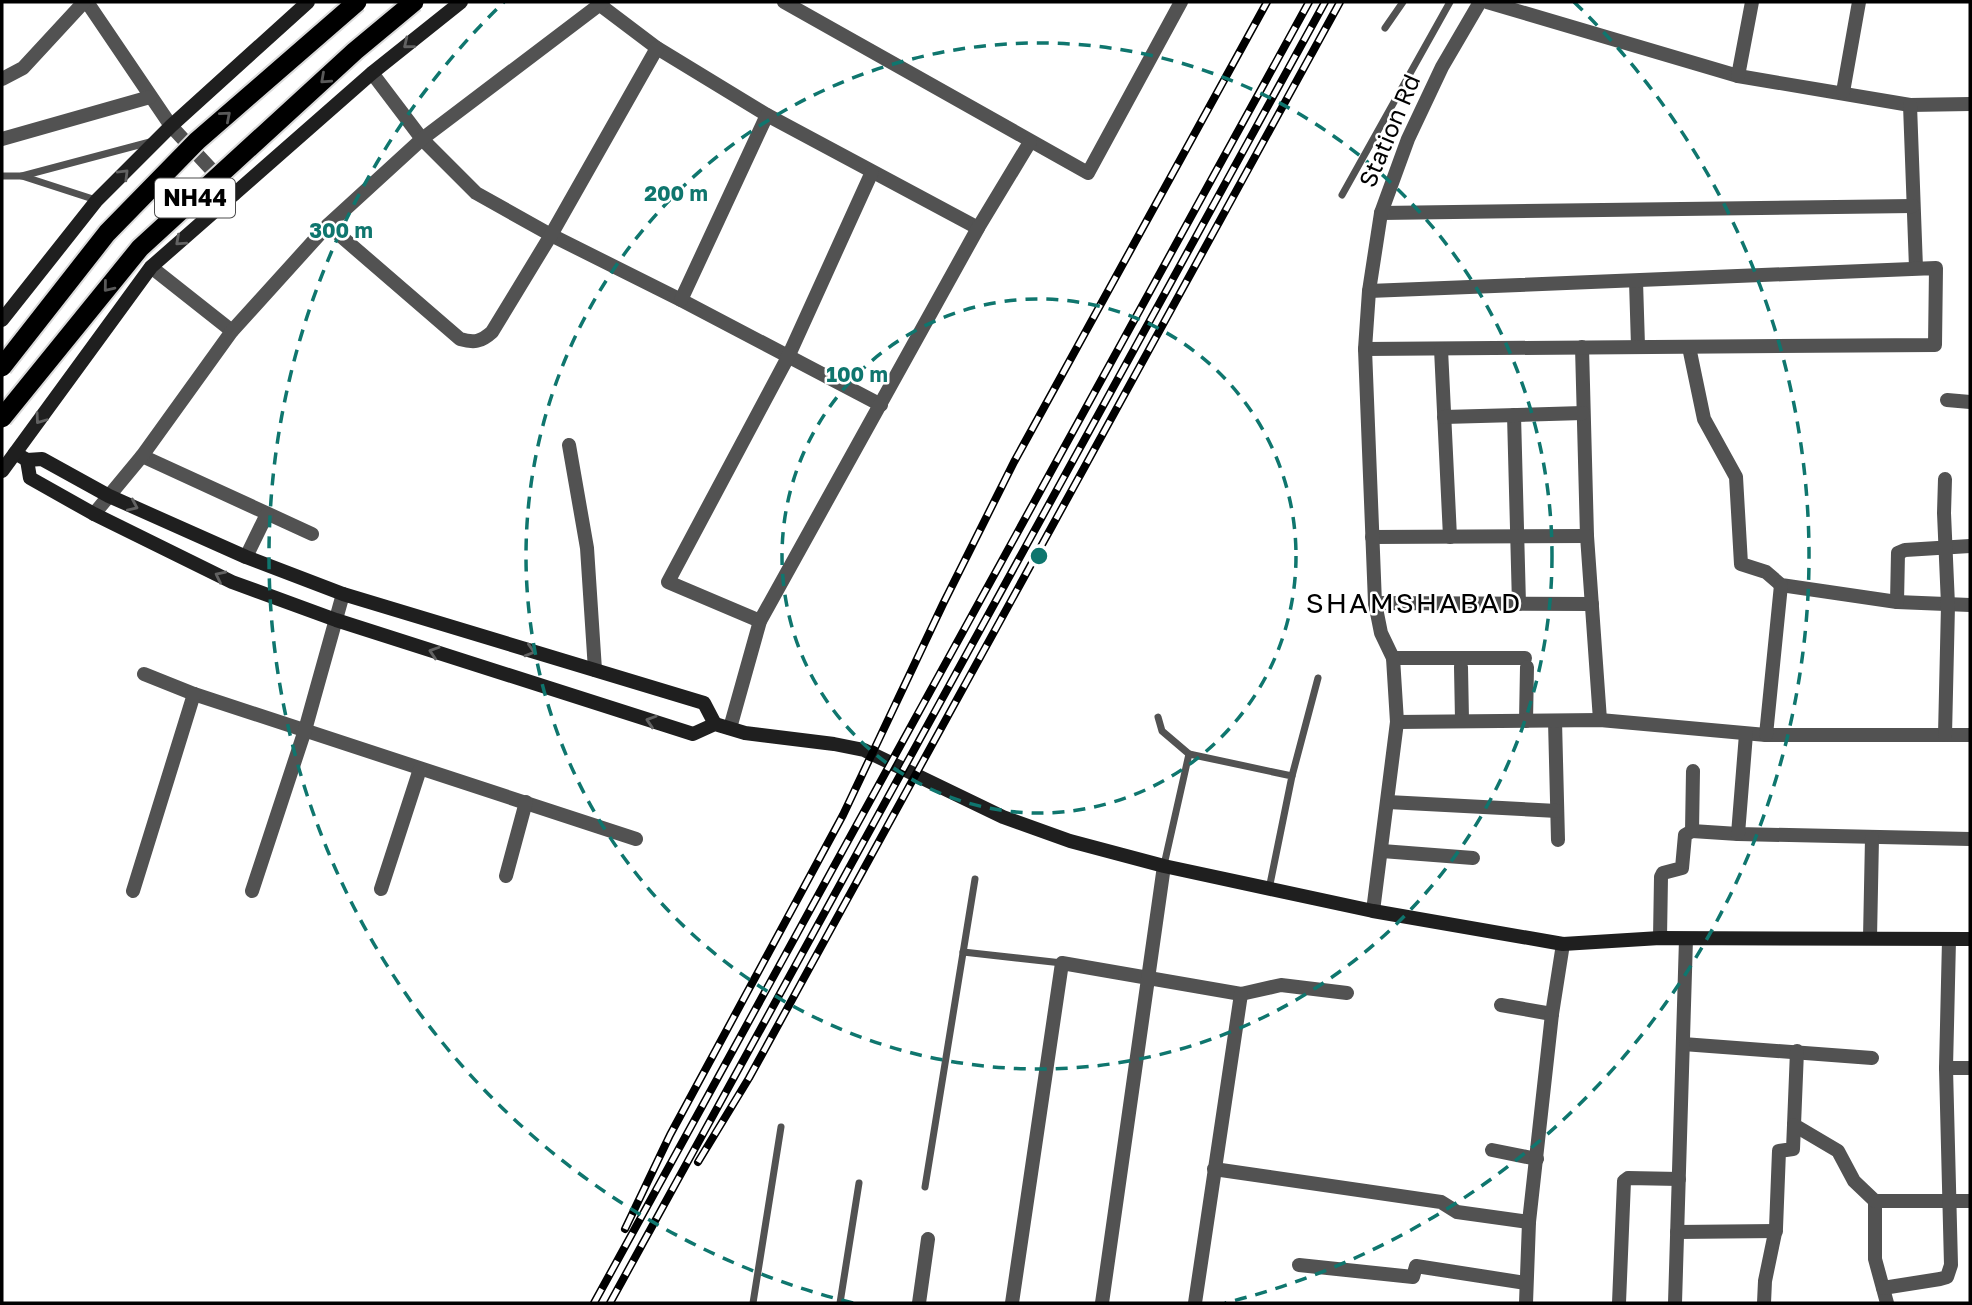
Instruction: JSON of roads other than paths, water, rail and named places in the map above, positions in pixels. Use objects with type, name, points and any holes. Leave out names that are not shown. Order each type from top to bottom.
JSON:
[{"type":"highway","name":"NH44","points":[[2,367],[107,233],[197,141],[358,2]]},
{"type":"highway","name":"NH44","points":[[2,418],[140,248],[355,51],[414,2]]},
{"type":"main road","points":[[2,320],[97,200],[171,126],[308,2]]},
{"type":"main road","points":[[2,471],[21,456],[152,267],[372,73],[461,2]]},
{"type":"main road","points":[[21,456],[42,459],[110,496],[247,557],[343,594],[704,703],[715,724]]},
{"type":"main road","points":[[21,456],[30,478],[94,514],[232,582],[336,620],[693,734],[715,724],[744,733],[864,750],[1003,817],[1070,841],[1164,866],[1373,911],[1563,944],[1660,938],[1970,939]]},
{"type":"street","points":[[2,79],[23,68],[86,2],[171,126],[233,194]]},
{"type":"street","points":[[784,2],[1088,173],[1181,2]]},
{"type":"street","name":"Station Rd","points":[[1394,658],[1381,633],[1375,603],[1365,349],[1370,291],[1381,213],[1408,139],[1442,67],[1480,2]]},
{"type":"street","points":[[1487,2],[1738,76],[1843,92],[1910,106],[1970,104]]},
{"type":"street","points":[[1738,76],[1752,2]]},
{"type":"street","points":[[1843,92],[1859,2]]},
{"type":"street","points":[[94,514],[142,456],[232,331],[328,225],[422,139],[601,3],[657,48],[767,115],[978,228]]},
{"type":"street","points":[[328,225],[460,339],[470,342],[483,340],[492,332],[551,235],[657,48]]},
{"type":"street","points":[[372,73],[422,139],[477,193],[551,235],[881,405]]},
{"type":"street","points":[[2,139],[150,97]]},
{"type":"street","points":[[1910,106],[1916,268]]},
{"type":"street","points":[[681,300],[767,115]]},
{"type":"street","points":[[730,728],[760,621],[978,228],[1030,142]]},
{"type":"street","points":[[760,621],[668,582],[788,356],[872,172]]},
{"type":"street","points":[[1381,213],[1913,206]]},
{"type":"street","points":[[152,267],[232,331]]},
{"type":"street","points":[[1365,349],[1935,345],[1936,268],[1370,291]]},
{"type":"street","points":[[1636,281],[1638,346]]},
{"type":"street","points":[[1582,347],[1587,536],[1600,720]]},
{"type":"street","points":[[1689,347],[1704,419],[1736,477],[1741,564],[1766,572],[1781,585],[1897,602],[1970,605]]},
{"type":"street","points":[[1441,349],[1450,537]]},
{"type":"street","points":[[1947,400],[1970,402]]},
{"type":"street","points":[[1444,417],[1583,414]]},
{"type":"street","points":[[1514,415],[1518,604]]},
{"type":"street","points":[[569,445],[587,548],[595,670]]},
{"type":"street","points":[[142,456],[312,534]]},
{"type":"street","points":[[1945,479],[1948,605],[1945,736]]},
{"type":"street","points":[[247,557],[267,514]]},
{"type":"street","points":[[1372,537],[1587,536]]},
{"type":"street","points":[[1897,602],[1898,553],[1905,550],[1970,546]]},
{"type":"street","points":[[1766,736],[1781,585]]},
{"type":"street","points":[[252,891],[306,730],[343,594]]},
{"type":"street","points":[[1375,603],[1592,604]]},
{"type":"street","points":[[1373,911],[1397,722],[1394,658],[1526,662],[1526,721]]},
{"type":"street","points":[[1461,667],[1462,720]]},
{"type":"street","points":[[144,674],[194,694],[636,839]]},
{"type":"street","points":[[133,891],[194,694]]},
{"type":"street","points":[[1397,722],[1600,720],[1766,736],[1970,735]]},
{"type":"street","points":[[1555,721],[1558,840]]},
{"type":"street","points":[[1738,834],[1746,734]]},
{"type":"street","points":[[381,889],[420,769]]},
{"type":"street","points":[[1692,831],[1693,771]]},
{"type":"street","points":[[506,876],[526,802]]},
{"type":"street","points":[[1388,802],[1557,811]]},
{"type":"street","points":[[1660,938],[1661,877],[1663,873],[1682,868],[1685,835],[1692,831],[1970,839]]},
{"type":"street","points":[[1870,938],[1872,838]]},
{"type":"street","points":[[1382,851],[1473,858]]},
{"type":"street","points":[[1102,1303],[1164,866]]},
{"type":"street","points":[[1675,1303],[1686,939]]},
{"type":"street","points":[[1883,1288],[1947,1277],[1951,1265],[1946,1068],[1949,940]]},
{"type":"street","points":[[1526,1303],[1536,1158],[1552,1014],[1563,944]]},
{"type":"street","points":[[1012,1303],[1062,964],[1241,994],[1281,985],[1347,993]]},
{"type":"street","points":[[1195,1303],[1241,994]]},
{"type":"street","points":[[1501,1005],[1552,1014]]},
{"type":"street","points":[[1683,1044],[1872,1058]]},
{"type":"street","points":[[1764,1303],[1765,1281],[1776,1231],[1779,1151],[1793,1149],[1797,1051]]},
{"type":"street","points":[[1946,1068],[1970,1068]]},
{"type":"street","points":[[1794,1125],[1838,1151],[1854,1181],[1875,1201],[1970,1200]]},
{"type":"street","points":[[1492,1150],[1536,1158]]},
{"type":"street","points":[[1214,1169],[1441,1202],[1457,1212],[1530,1222]]},
{"type":"street","points":[[1619,1303],[1624,1181],[1628,1178],[1679,1180]]},
{"type":"street","points":[[1875,1201],[1875,1259],[1887,1303]]},
{"type":"street","points":[[1678,1232],[1776,1231]]},
{"type":"street","points":[[919,1303],[928,1240]]},
{"type":"street","points":[[1299,1265],[1413,1277],[1416,1266],[1526,1283]]},
{"type":"lane","points":[[1385,28],[1403,2]]},
{"type":"lane","points":[[1342,195],[1450,2]]},
{"type":"lane","points":[[2,176],[22,176],[157,141]]},
{"type":"lane","points":[[22,176],[97,200]]},
{"type":"lane","points":[[1269,889],[1292,776],[1318,678]]},
{"type":"lane","points":[[1157,717],[1162,731],[1189,754],[1292,776]]},
{"type":"lane","points":[[1164,866],[1189,754]]},
{"type":"lane","points":[[925,1187],[975,879]]},
{"type":"lane","points":[[963,952],[1062,964]]},
{"type":"lane","points":[[753,1303],[781,1127]]},
{"type":"lane","points":[[840,1303],[859,1183]]},
{"type":"railway","points":[[625,1229],[670,1135],[843,815],[1014,462],[1267,2]]},
{"type":"railway","points":[[594,1303],[1309,2]]},
{"type":"railway","points":[[610,1303],[1325,2]]},
{"type":"railway","points":[[698,1162],[749,1078],[1340,2]]},
{"type":"district","name":"SHAMSHABAD","points":[[1414,603]]}]
